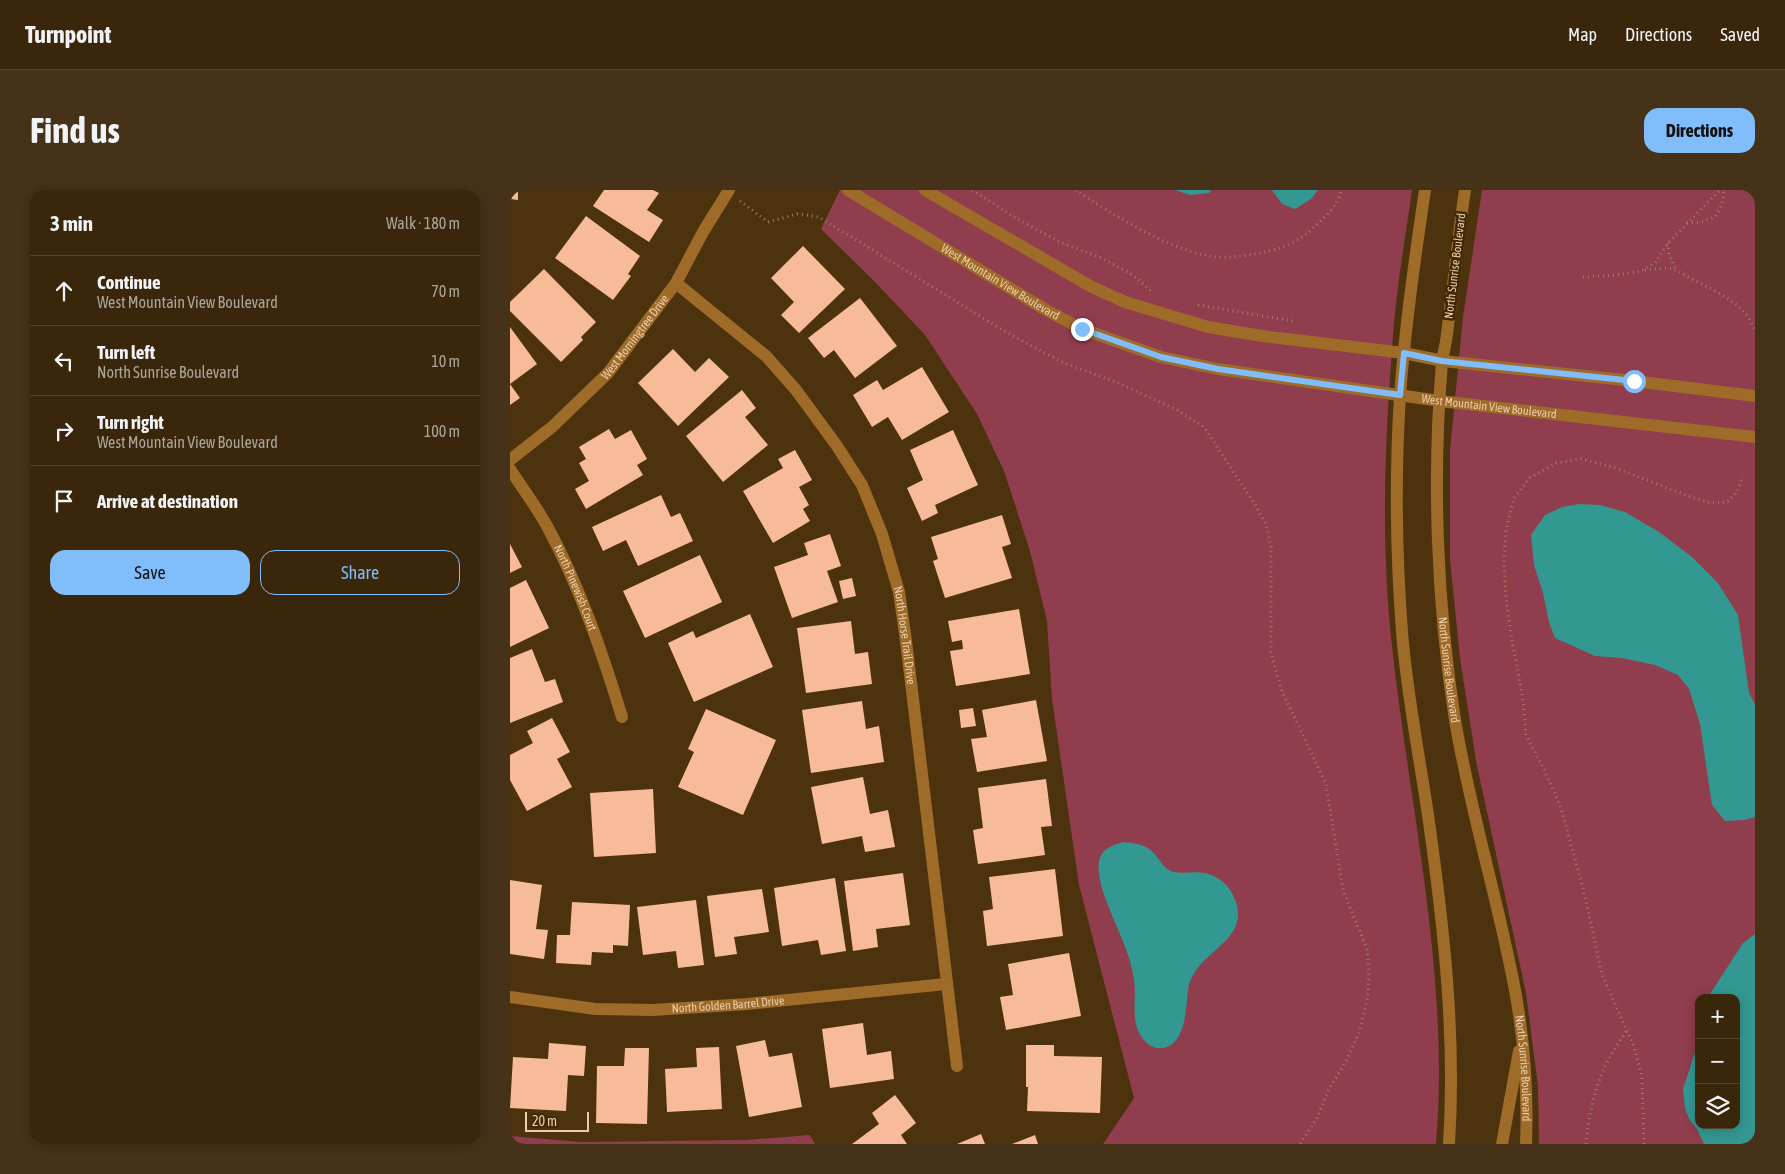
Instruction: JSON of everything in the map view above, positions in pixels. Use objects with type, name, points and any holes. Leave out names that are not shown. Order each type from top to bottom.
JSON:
[{"type":"street","name":"West Mountain View Boulevard","points":[[848,190],[1046,310],[1091,332],[1161,357],[1218,369],[1440,401],[1755,437]]},
{"type":"street","points":[[925,190],[1090,286],[1125,302],[1208,327],[1262,336],[1404,353],[1442,361],[1755,396]]},
{"type":"street","points":[[1425,190],[1406,329],[1400,395],[1397,477],[1398,569],[1402,633],[1410,698],[1440,909],[1450,1030],[1449,1144]]},
{"type":"street","name":"North Sunrise Boulevard","points":[[1465,190],[1442,361],[1437,467],[1440,586],[1445,649],[1456,722],[1470,798],[1514,986],[1522,1037],[1526,1098],[1526,1144]]},
{"type":"street","name":"West Morningtree Drive","points":[[510,460],[552,427],[608,373],[676,284],[703,232],[728,191]]},
{"type":"street","name":"North Horse Trail Drive","points":[[676,284],[766,356],[796,390],[837,446],[862,486],[882,534],[899,592],[957,1066]]},
{"type":"street","name":"North Pinewish Court","points":[[510,468],[546,526],[581,598],[606,665],[622,717]]},
{"type":"street","name":"North Golden Barrel Drive","points":[[510,997],[595,1010],[653,1010],[747,1004],[946,984]]},
{"type":"street","points":[[1502,1144],[1522,1037]]},
{"type":"street","points":[[1450,1130],[1452,1144]]},
{"type":"path","points":[[972,190],[1019,220],[1062,244],[1110,262],[1133,276],[1152,291]]},
{"type":"path","points":[[1076,190],[1108,211],[1171,244],[1218,258],[1237,257],[1273,250],[1306,235],[1327,215],[1340,196],[1341,190]]},
{"type":"path","points":[[1641,270],[1655,263],[1668,243],[1687,223],[1722,190],[1724,195],[1722,207],[1716,218],[1687,223]]},
{"type":"path","points":[[728,191],[768,222],[797,214],[819,217],[940,293],[1062,362],[1118,383],[1177,410],[1204,427],[1256,506],[1266,524],[1271,547],[1271,654],[1282,691],[1326,784],[1343,890],[1366,949],[1370,970],[1368,995],[1360,1030],[1346,1061],[1328,1091],[1317,1118],[1300,1144]]},
{"type":"path","points":[[1668,243],[1676,270]]},
{"type":"path","points":[[1583,277],[1616,275],[1666,268],[1676,270],[1728,298],[1744,312],[1755,330]]},
{"type":"path","points":[[1196,304],[1297,322]]},
{"type":"path","points":[[1644,1144],[1642,1076],[1633,1044],[1602,975],[1584,892],[1561,808],[1545,771],[1526,735],[1523,699],[1506,598],[1504,562],[1506,530],[1514,498],[1530,478],[1556,462],[1582,459],[1616,468],[1711,503],[1727,502],[1737,492],[1743,476]]},
{"type":"path","points":[[1586,1144],[1591,1108],[1598,1084],[1609,1058],[1627,1030]]},
{"type":"shaded area","points":[[840,190],[1412,190],[1393,331],[1386,444],[1385,545],[1392,646],[1433,957],[1438,1019],[1439,1081],[1436,1144],[1103,1144],[1134,1098],[1079,885],[1052,699],[1047,621],[1030,551],[1004,471],[977,414],[925,335],[821,229]]},
{"type":"shaded area","points":[[1482,190],[1755,190],[1755,1144],[1539,1144],[1538,1086],[1526,993],[1476,761],[1460,658],[1450,560],[1450,451],[1463,317]]},
{"type":"shaded area","points":[[810,1135],[815,1144],[510,1144],[510,1136],[581,1142],[746,1140]]},
{"type":"water","points":[[1175,190],[1211,190],[1209,193],[1190,195]]},
{"type":"water","points":[[1272,190],[1318,190],[1311,199],[1295,209],[1282,204]]},
{"type":"water","points":[[1579,504],[1600,505],[1625,512],[1659,532],[1692,557],[1718,583],[1738,615],[1749,693],[1755,704],[1755,817],[1744,820],[1725,821],[1712,805],[1700,724],[1689,689],[1678,675],[1655,665],[1622,658],[1595,656],[1555,638],[1534,565],[1531,535],[1545,515],[1562,507]]},
{"type":"water","points":[[1124,842],[1146,847],[1163,865],[1174,872],[1197,872],[1218,878],[1231,891],[1238,911],[1236,924],[1230,935],[1200,965],[1192,976],[1180,1033],[1171,1045],[1163,1048],[1156,1048],[1147,1043],[1138,1030],[1135,1016],[1134,977],[1101,883],[1099,871],[1100,857],[1108,848]]},
{"type":"water","points":[[1755,934],[1755,1144],[1704,1144],[1697,1129],[1740,1129],[1740,994],[1710,994],[1743,943]]},
{"type":"water","points":[[1695,1052],[1695,1126],[1689,1119],[1685,1108],[1683,1089]]},
{"type":"building","points":[[510,190],[518,190],[518,200],[510,199]]},
{"type":"building","points":[[604,190],[653,190],[659,193],[647,210],[663,220],[649,242],[593,206]]},
{"type":"building","points":[[586,216],[640,256],[628,274],[631,276],[613,300],[555,258]]},
{"type":"building","points":[[803,246],[845,289],[799,333],[781,315],[794,302],[771,278]]},
{"type":"building","points":[[544,269],[596,322],[581,337],[583,340],[561,362],[510,311],[510,302]]},
{"type":"building","points":[[860,298],[897,346],[855,378],[834,350],[824,358],[808,338]]},
{"type":"building","points":[[510,327],[537,364],[510,384]]},
{"type":"building","points":[[673,349],[695,372],[709,358],[729,377],[678,426],[638,383]]},
{"type":"building","points":[[922,367],[949,412],[902,440],[888,417],[872,427],[853,395],[877,380],[883,390]]},
{"type":"building","points":[[510,384],[520,398],[510,405]]},
{"type":"building","points":[[742,390],[756,408],[745,417],[768,445],[723,482],[686,436]]},
{"type":"building","points":[[609,429],[615,439],[631,430],[647,459],[637,465],[643,475],[586,509],[575,489],[589,481],[579,463],[586,459],[579,447]]},
{"type":"building","points":[[953,430],[978,485],[935,505],[938,513],[922,521],[907,488],[923,480],[910,450]]},
{"type":"building","points":[[795,450],[812,480],[799,487],[809,505],[803,509],[810,521],[773,543],[743,491],[783,468],[778,459]]},
{"type":"building","points":[[661,495],[671,517],[680,513],[693,541],[638,566],[626,540],[603,551],[592,527]]},
{"type":"building","points":[[1002,515],[1011,544],[1002,547],[1012,578],[945,598],[933,561],[938,559],[931,537]]},
{"type":"building","points":[[830,534],[841,566],[827,571],[838,602],[792,618],[774,567],[808,555],[804,543]]},
{"type":"building","points":[[510,544],[522,567],[510,573]]},
{"type":"building","points":[[700,555],[722,602],[645,638],[623,591]]},
{"type":"building","points":[[852,578],[856,596],[843,599],[839,581]]},
{"type":"building","points":[[526,580],[549,628],[510,647],[510,588]]},
{"type":"building","points":[[1019,609],[1030,674],[956,686],[950,651],[963,649],[962,640],[952,642],[948,621]]},
{"type":"building","points":[[750,614],[773,667],[694,702],[668,643],[693,631],[696,638]]},
{"type":"building","points":[[851,621],[855,654],[868,652],[872,684],[806,693],[797,628]]},
{"type":"building","points":[[532,649],[545,682],[555,679],[563,702],[510,723],[510,658]]},
{"type":"building","points":[[1036,700],[1047,761],[977,772],[971,739],[987,737],[982,710]]},
{"type":"building","points":[[862,701],[866,729],[879,726],[884,762],[811,773],[802,710]]},
{"type":"building","points":[[973,708],[976,726],[961,728],[959,710]]},
{"type":"building","points":[[706,709],[776,740],[743,815],[678,787],[694,752],[688,749]]},
{"type":"building","points":[[552,718],[570,752],[557,759],[572,787],[527,811],[510,780],[510,755],[533,743],[527,731]]},
{"type":"building","points":[[863,777],[870,814],[888,810],[895,847],[865,852],[862,836],[822,844],[811,787]]},
{"type":"building","points":[[1046,779],[1052,826],[1041,827],[1045,855],[978,864],[973,830],[983,828],[978,788]]},
{"type":"building","points":[[653,789],[656,853],[594,857],[590,793]]},
{"type":"building","points":[[1055,869],[1063,936],[987,946],[983,911],[993,909],[989,877]]},
{"type":"building","points":[[903,873],[910,925],[876,929],[878,947],[853,951],[844,881]]},
{"type":"building","points":[[835,878],[846,951],[821,955],[818,940],[782,946],[774,888]]},
{"type":"building","points":[[510,880],[542,885],[536,929],[548,930],[544,959],[510,954]]},
{"type":"building","points":[[762,889],[769,932],[734,937],[737,954],[715,957],[707,896]]},
{"type":"building","points":[[696,900],[704,965],[678,968],[676,951],[643,955],[637,907]]},
{"type":"building","points":[[572,902],[630,905],[628,946],[613,945],[613,953],[592,952],[591,965],[556,963],[557,935],[570,935]]},
{"type":"building","points":[[1069,953],[1081,1016],[1006,1030],[1000,997],[1013,995],[1008,964]]},
{"type":"building","points":[[863,1023],[867,1055],[891,1051],[894,1079],[830,1088],[822,1029]]},
{"type":"building","points":[[765,1040],[769,1057],[792,1053],[802,1107],[749,1117],[736,1046]]},
{"type":"building","points":[[549,1043],[586,1046],[584,1076],[568,1075],[566,1111],[510,1108],[513,1057],[548,1059]]},
{"type":"building","points":[[1026,1045],[1054,1045],[1054,1056],[1102,1057],[1100,1113],[1027,1111]]},
{"type":"building","points":[[719,1047],[722,1109],[667,1112],[665,1069],[697,1067],[696,1048]]},
{"type":"building","points":[[625,1048],[649,1048],[647,1124],[596,1123],[597,1066],[624,1066]]},
{"type":"building","points":[[895,1095],[916,1123],[901,1135],[907,1144],[852,1144],[879,1124],[872,1113]]},
{"type":"building","points":[[981,1134],[985,1144],[957,1144]]},
{"type":"building","points":[[1035,1135],[1038,1144],[1012,1144]]},
{"type":"route","points":[[1082,329],[1161,357],[1218,369],[1400,395],[1404,353],[1442,361],[1634,381]]}]
